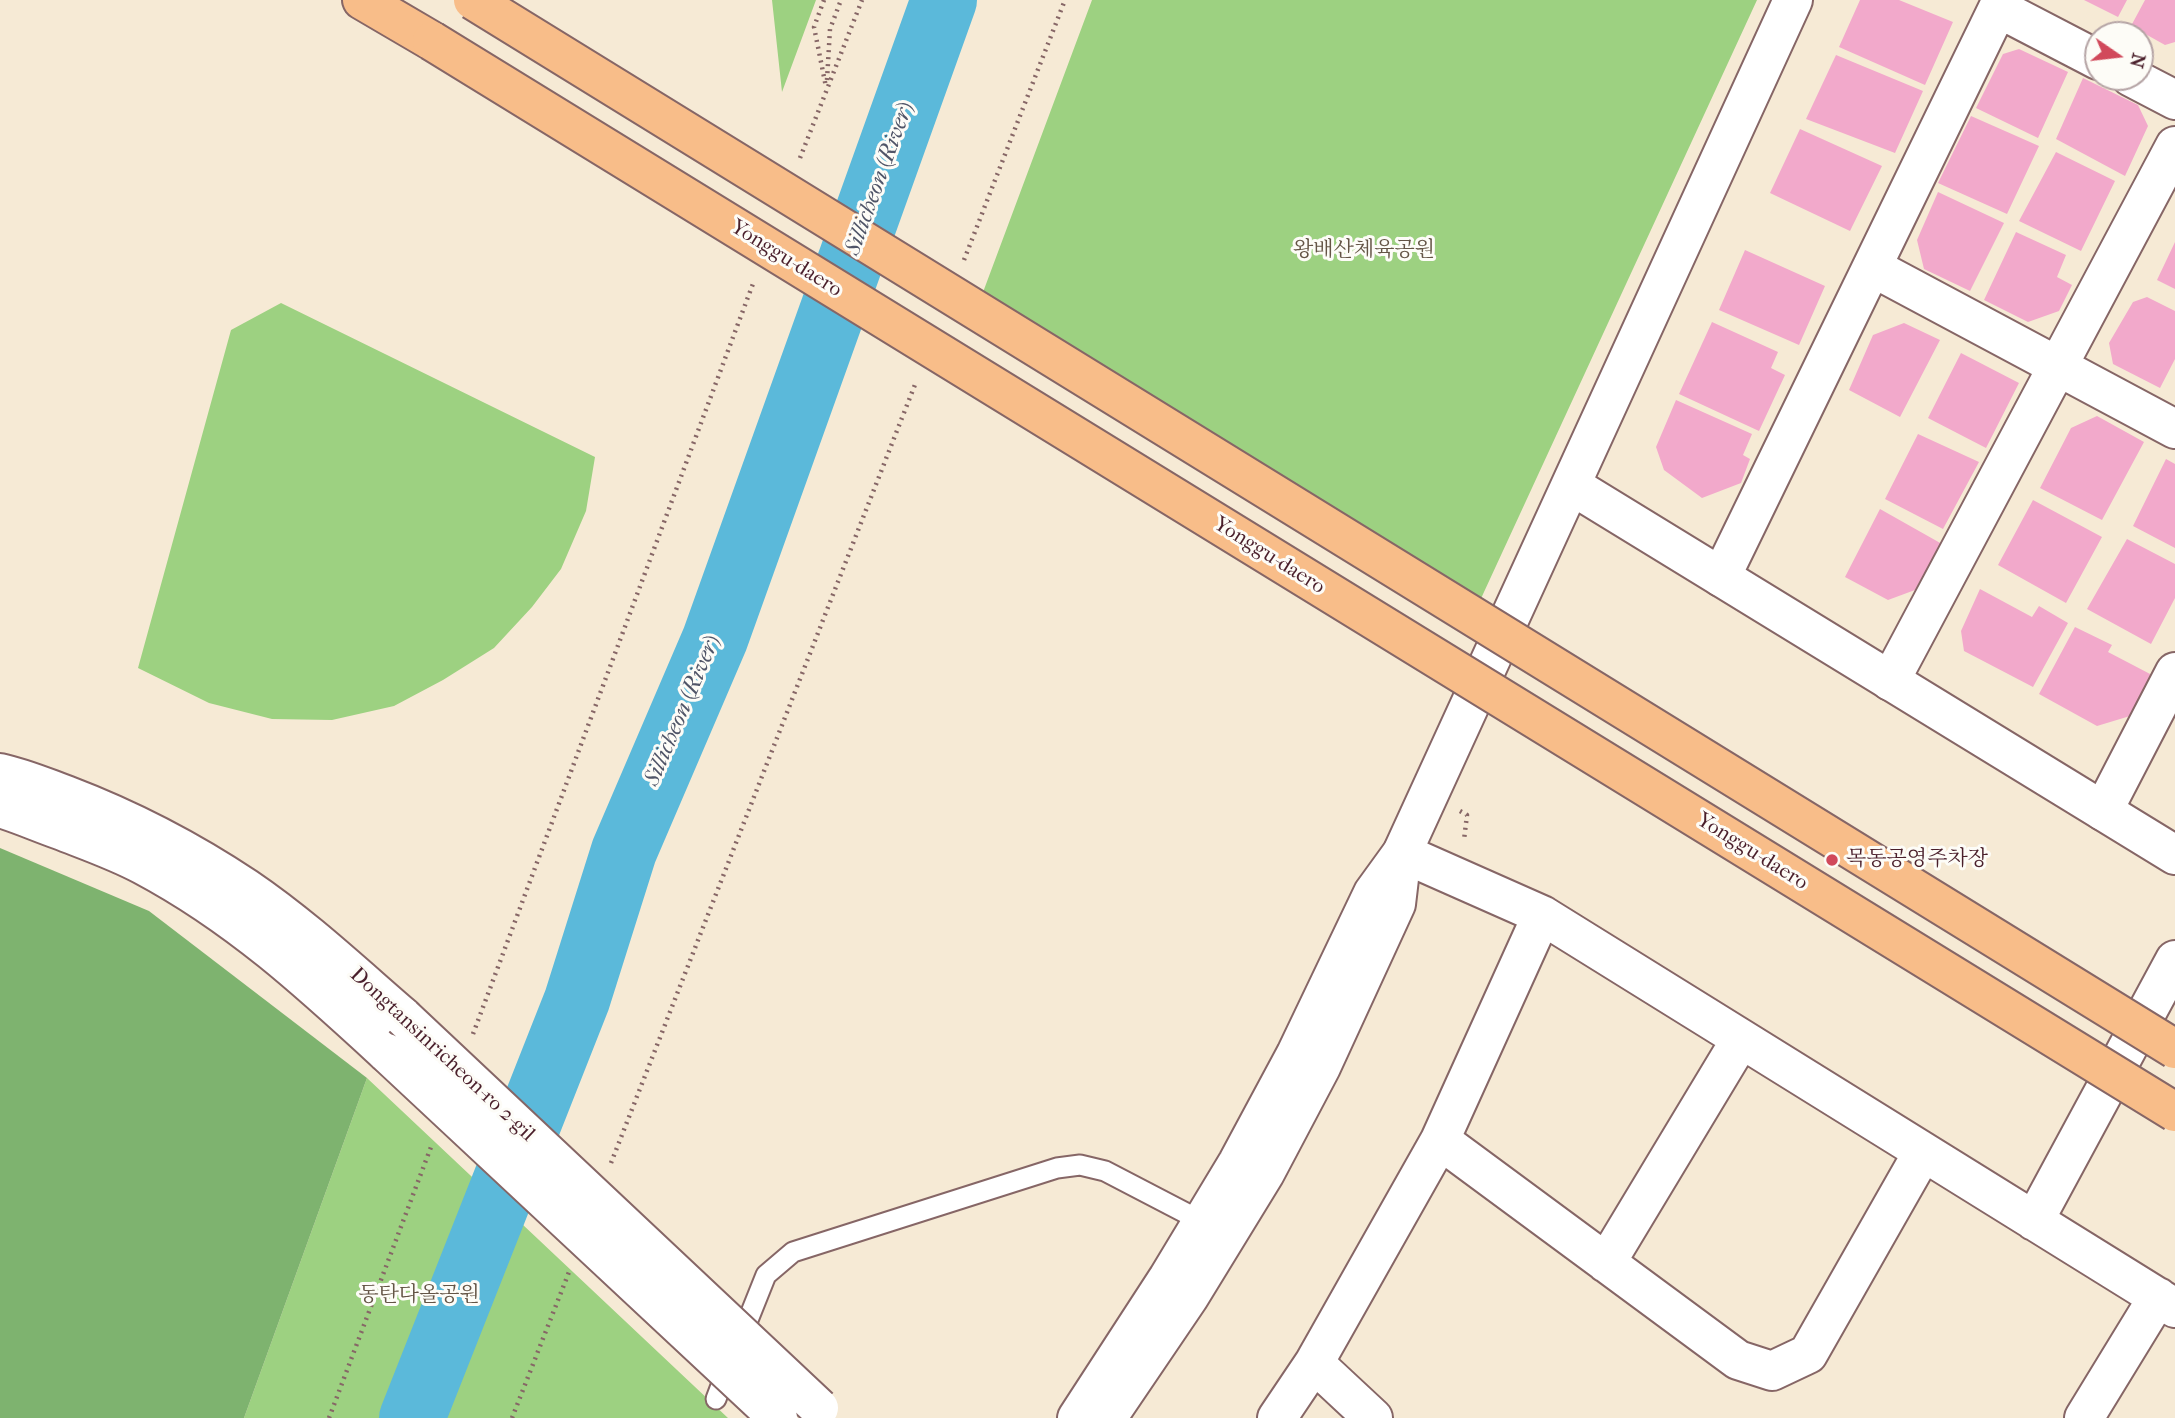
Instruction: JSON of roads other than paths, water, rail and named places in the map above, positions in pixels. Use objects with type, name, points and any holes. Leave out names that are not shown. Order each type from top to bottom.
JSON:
[{"type":"highway","name":"Yonggu-daero","points":[[362,0],[2175,1112]]},
{"type":"highway","points":[[473,0],[2175,1049]]},
{"type":"street","points":[[1077,1418],[1203,1222],[1238,1162],[1296,1054],[1373,893],[1402,853],[1793,0]]},
{"type":"street","points":[[1721,577],[1998,8],[2084,53]]},
{"type":"street","points":[[2154,89],[2175,100]]},
{"type":"street","points":[[1890,681],[2175,146]]},
{"type":"street","points":[[1872,267],[2175,429]]},
{"type":"street","points":[[1571,485],[2175,855]]},
{"type":"street","points":[[2103,811],[2175,672]]},
{"type":"street","name":"Dongtansinricheon-ro 2-gil","points":[[0,773],[105,810],[155,833],[234,881],[319,944],[403,1017],[824,1413]]},
{"type":"street","name":"Dongtansinricheon-ro 2-gil","points":[[0,808],[141,864],[227,917],[285,961],[778,1418]]},
{"type":"street","points":[[1402,853],[1542,915],[2166,1303],[2084,1418]]},
{"type":"street","points":[[1107,1418],[1189,1297],[1265,1173],[1321,1067],[1396,904],[1402,853]]},
{"type":"street","points":[[1277,1418],[1314,1363],[1440,1140],[1542,915]]},
{"type":"street","points":[[2035,1221],[2175,960]]},
{"type":"street","points":[[1606,1262],[1741,1039]]},
{"type":"street","points":[[1440,1140],[1738,1360],[1772,1371],[1808,1354],[1923,1152]]},
{"type":"street","points":[[1314,1363],[1373,1418]]},
{"type":"lane","points":[[716,1399],[766,1275],[793,1252],[1057,1168],[1080,1165],[1105,1171],[1203,1222]]},
{"type":"waterway","name":"Sillicheon (River)","points":[[412,1418],[577,1000],[624,851],[715,639],[944,0]]},
{"type":"place","name":"목동공영주차장","points":[[1832,860]]},
{"type":"park label","name":"왕배산체육공원","points":[[1364,251]]},
{"type":"park label","name":"동탄다올공원","points":[[419,1296]]}]
